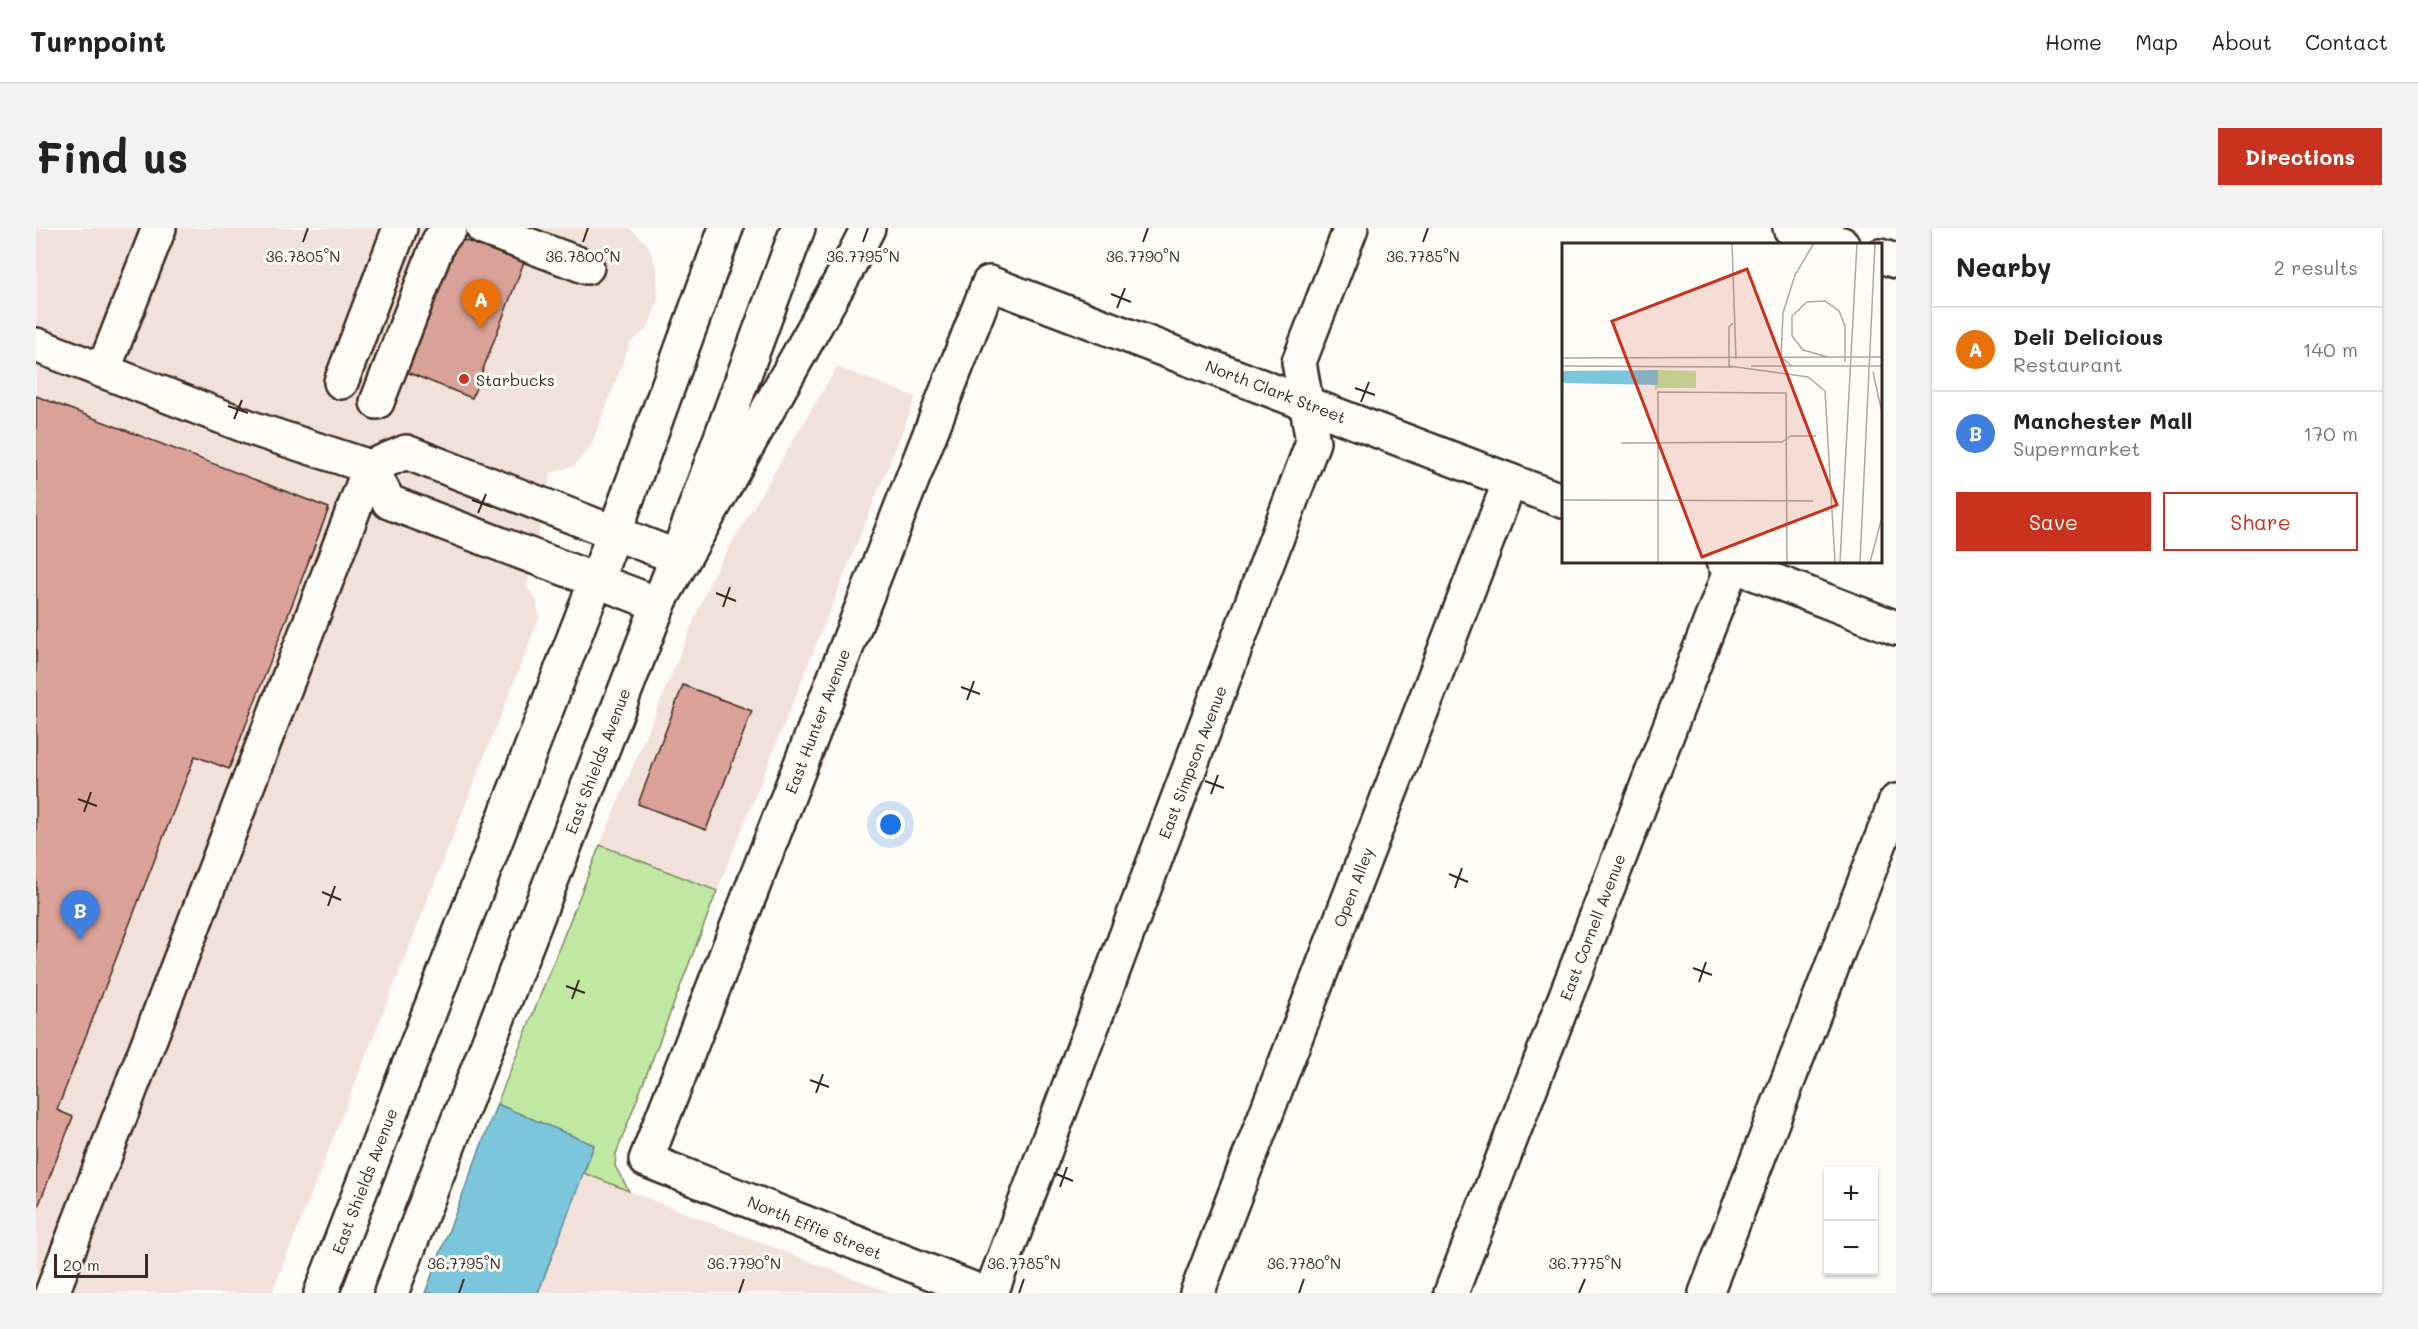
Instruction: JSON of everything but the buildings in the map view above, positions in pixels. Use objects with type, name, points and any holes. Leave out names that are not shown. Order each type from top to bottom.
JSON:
[{"type":"main road","points":[[104,371],[159,228]]},
{"type":"main road","points":[[341,382],[400,228]]},
{"type":"main road","points":[[377,402],[439,241],[450,228]]},
{"type":"main road","points":[[483,228],[587,267]]},
{"type":"main road","name":"East Shields Avenue","points":[[321,1293],[614,534],[726,228]]},
{"type":"main road","name":"East Shields Avenue","points":[[391,1293],[677,557],[798,228]]},
{"type":"main road","points":[[370,467],[389,502],[658,604],[845,273],[868,228]]},
{"type":"main road","name":"East Simpson Avenue","points":[[991,1293],[1313,442],[1299,362],[1351,228]]},
{"type":"main road","points":[[1790,228],[1839,243]]},
{"type":"main road","points":[[1881,256],[1896,261]]},
{"type":"main road","name":"North Clark Street","points":[[988,283],[1562,501]]},
{"type":"main road","name":"East Hunter Avenue","points":[[646,1160],[988,283]]},
{"type":"main road","points":[[36,345],[254,429],[370,467],[406,452],[677,557]]},
{"type":"main road","points":[[52,1293],[370,467]]},
{"type":"main road","name":"Open Alley","points":[[1197,1293],[1510,481]]},
{"type":"main road","points":[[1729,562],[1896,628]]},
{"type":"main road","name":"East Cornell Avenue","points":[[1451,1293],[1729,562]]},
{"type":"main road","points":[[1706,1293],[1896,801]]},
{"type":"main road","name":"North Effie Street","points":[[646,1160],[983,1293]]},
{"type":"shaded area","points":[[36,228],[630,228],[647,244],[657,268],[658,301],[648,328],[630,343],[592,444],[575,465],[551,473],[527,587],[537,601],[539,619],[272,1293],[36,1293]]},
{"type":"shaded area","points":[[837,367],[916,397],[717,891],[600,845],[713,575]]},
{"type":"shaded area","points":[[584,1173],[629,1191],[891,1293],[538,1293]]},
{"type":"green space","points":[[600,845],[717,891],[616,1154],[615,1166],[629,1191],[584,1173],[594,1145],[497,1104]]},
{"type":"water","points":[[497,1104],[594,1145],[538,1293],[425,1293]]},
{"type":"place","name":"Deli Delicious","points":[[481,329]]},
{"type":"place","name":"Starbucks","points":[[464,379]]},
{"type":"place","name":"Manchester Mall","points":[[80,940]]}]
